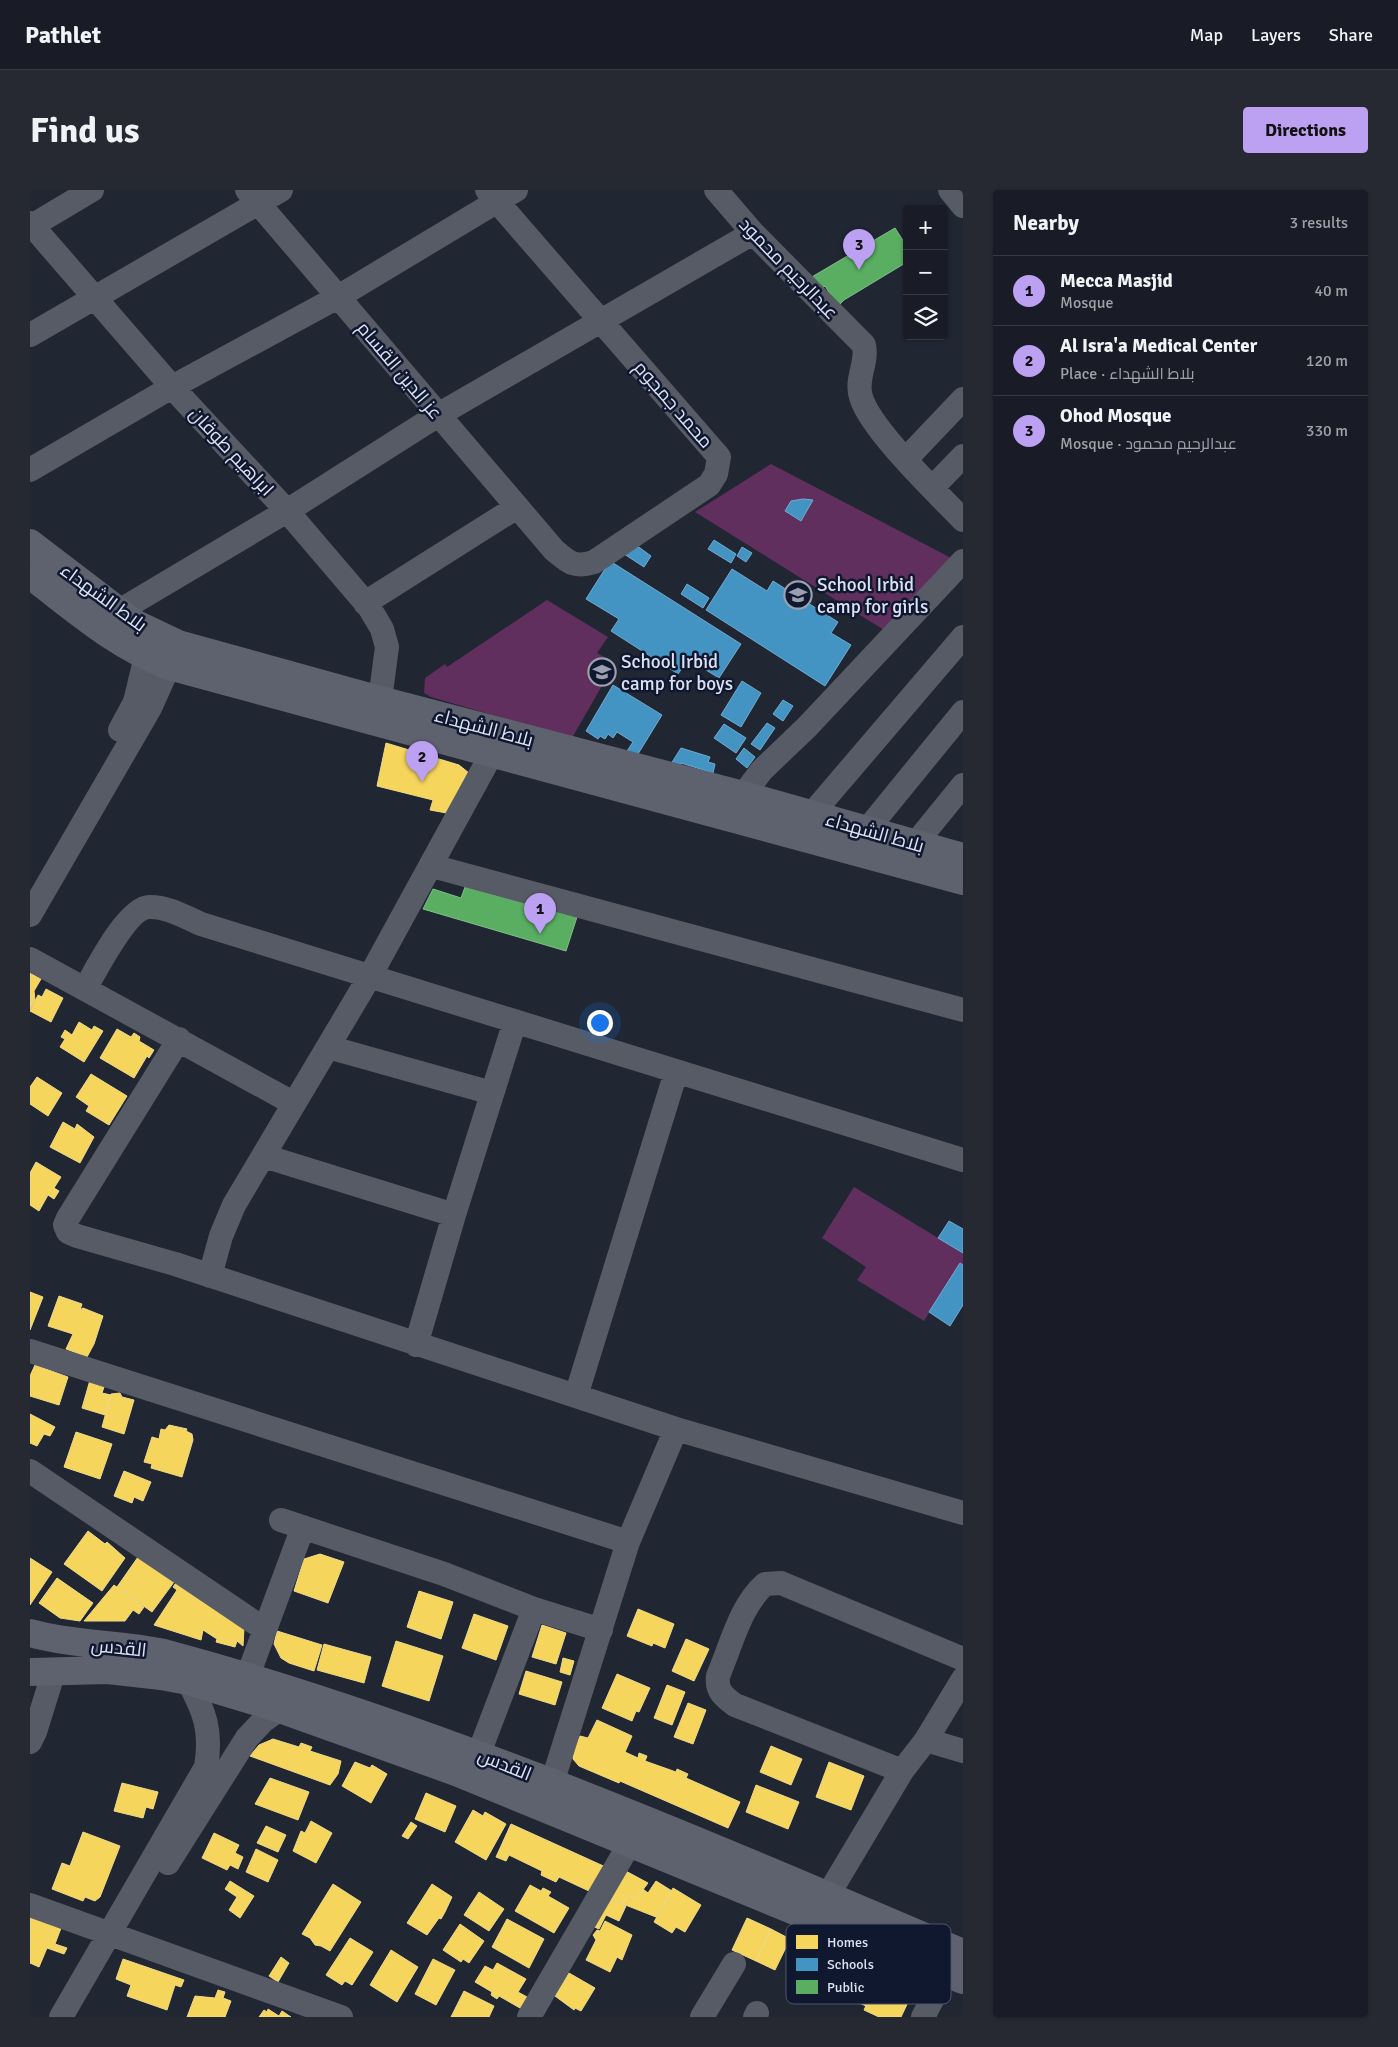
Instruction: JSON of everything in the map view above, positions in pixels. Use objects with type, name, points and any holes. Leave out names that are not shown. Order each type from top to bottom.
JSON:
[{"type":"main road","name":"بلاط الشهداء","points":[[30,543],[119,611],[161,650],[380,700],[747,796],[915,844],[962,861]]},
{"type":"main road","points":[[30,575],[118,642],[161,650],[491,755],[742,823],[962,861]]},
{"type":"main road","name":"القدس","points":[[30,1633],[68,1642],[124,1646],[164,1652],[424,1733],[479,1753],[894,1924]]},
{"type":"main road","name":"القدس","points":[[42,1672],[135,1672],[188,1681],[280,1710],[456,1772],[826,1924]]},
{"type":"main road","name":"القدس","points":[[951,1948],[963,1953]]},
{"type":"street","points":[[31,226],[92,190]]},
{"type":"street","points":[[30,335],[253,197],[281,190]]},
{"type":"street","name":"عبدالرحيم محمود","points":[[716,190],[753,233],[864,345],[866,355],[860,379],[861,398],[878,428],[906,459]]},
{"type":"street","points":[[950,190],[963,206]]},
{"type":"street","points":[[30,470],[172,387],[338,297],[500,194]]},
{"type":"street","name":"محمد جمجوم","points":[[500,194],[600,320],[719,457],[718,466],[709,485],[594,562],[580,566],[568,563],[554,550]]},
{"type":"street","name":"عز الدين القسام","points":[[253,197],[554,550]]},
{"type":"street","name":"ابراهيم طوقان","points":[[31,226],[172,387],[287,511],[365,603],[382,629],[387,647],[380,700]]},
{"type":"street","points":[[119,611],[287,511],[438,415],[753,233]]},
{"type":"street","points":[[962,518],[906,459],[963,399]]},
{"type":"street","points":[[933,487],[963,456]]},
{"type":"street","points":[[365,603],[517,507]]},
{"type":"street","points":[[742,823],[750,786],[762,770],[807,727],[963,561]]},
{"type":"street","points":[[812,815],[963,637]]},
{"type":"street","points":[[30,884],[124,724],[161,650]]},
{"type":"street","points":[[30,915],[150,708],[161,650]]},
{"type":"street","points":[[866,831],[963,712]]},
{"type":"street","points":[[210,1276],[221,1236],[234,1205],[370,976],[432,866],[491,755]]},
{"type":"street","points":[[915,844],[963,785]]},
{"type":"street","points":[[432,866],[963,1010]]},
{"type":"street","points":[[85,989],[124,925],[136,913],[147,907],[163,908],[201,924],[963,1160]]},
{"type":"street","points":[[30,959],[180,1039],[293,1103]]},
{"type":"street","points":[[416,1344],[515,1021]]},
{"type":"street","points":[[180,1039],[68,1218],[66,1229],[77,1236],[175,1264],[676,1429],[963,1513]]},
{"type":"street","points":[[328,1047],[492,1093]]},
{"type":"street","points":[[576,1396],[676,1072]]},
{"type":"street","points":[[264,1156],[454,1215]]},
{"type":"street","points":[[30,1351],[628,1542]]},
{"type":"street","points":[[552,1783],[628,1542],[676,1429]]},
{"type":"street","points":[[30,1471],[264,1629]]},
{"type":"street","points":[[247,1678],[264,1629],[292,1523],[444,1574],[534,1609],[601,1630]]},
{"type":"street","points":[[902,1770],[735,1705],[724,1698],[717,1686],[718,1676],[747,1606],[755,1593],[765,1584],[781,1583],[963,1659]]},
{"type":"street","points":[[479,1753],[534,1609]]},
{"type":"street","points":[[30,1742],[36,1732],[42,1672]]},
{"type":"street","points":[[828,1896],[902,1770],[926,1740],[963,1679]]},
{"type":"street","points":[[76,2017],[115,1936],[206,1767],[209,1746],[207,1724],[200,1704],[188,1681]]},
{"type":"street","points":[[61,2017],[242,1744],[262,1721],[280,1710]]},
{"type":"street","points":[[926,1740],[963,1752]]},
{"type":"street","points":[[529,2017],[630,1843]]},
{"type":"street","points":[[30,1905],[341,2017]]},
{"type":"street","points":[[702,2017],[734,1964]]},
{"type":"street","points":[[923,2017],[933,2004]]},
{"type":"shaded area","points":[[771,464],[957,561],[884,630],[695,512]]},
{"type":"shaded area","points":[[547,600],[608,637],[597,653],[615,663],[572,738],[431,697],[424,693],[425,678],[445,664],[447,667]]},
{"type":"shaded area","points":[[854,1187],[963,1253],[963,1265],[960,1263],[924,1321],[857,1280],[866,1267],[822,1238]]},
{"type":"building: Homes","points":[[882,249],[890,257],[882,265],[874,257]]},
{"type":"building: Homes","points":[[386,743],[459,765],[469,773],[452,814],[430,810],[433,800],[377,786]]},
{"type":"building: Homes","points":[[30,973],[41,979],[34,991],[35,1000],[30,1009]]},
{"type":"building: Homes","points":[[46,989],[63,998],[51,1022],[30,1011],[38,995],[42,997]]},
{"type":"building: Homes","points":[[79,1022],[92,1030],[94,1026],[103,1031],[84,1062],[60,1047],[65,1039],[61,1037],[65,1030],[72,1035]]},
{"type":"building: Homes","points":[[117,1029],[131,1037],[134,1033],[140,1037],[139,1041],[154,1050],[149,1058],[147,1056],[134,1078],[100,1058]]},
{"type":"building: Homes","points":[[91,1074],[127,1096],[109,1125],[86,1111],[89,1106],[76,1097]]},
{"type":"building: Homes","points":[[37,1077],[62,1093],[48,1116],[30,1104],[30,1087]]},
{"type":"building: Homes","points":[[63,1122],[75,1129],[77,1124],[94,1137],[80,1163],[50,1147]]},
{"type":"building: Homes","points":[[36,1162],[61,1177],[54,1188],[59,1191],[54,1199],[48,1195],[39,1211],[30,1205],[30,1173]]},
{"type":"building: Homes","points":[[30,1292],[43,1297],[30,1330]]},
{"type":"building: Homes","points":[[59,1296],[82,1304],[80,1310],[83,1308],[103,1316],[94,1344],[87,1357],[66,1349],[73,1334],[48,1326]]},
{"type":"building: Homes","points":[[35,1365],[68,1377],[59,1405],[30,1396],[30,1376]]},
{"type":"building: Homes","points":[[90,1380],[105,1384],[102,1393],[111,1395],[105,1415],[82,1408]]},
{"type":"building: Homes","points":[[120,1393],[122,1397],[134,1400],[124,1434],[102,1427],[111,1394]]},
{"type":"building: Homes","points":[[30,1414],[55,1427],[50,1436],[44,1434],[37,1446],[30,1443]]},
{"type":"building: Homes","points":[[169,1425],[187,1429],[186,1431],[192,1434],[193,1440],[182,1477],[151,1468],[152,1464],[144,1462],[152,1437],[159,1439],[161,1429],[165,1430]]},
{"type":"building: Homes","points":[[76,1432],[112,1444],[100,1479],[64,1467]]},
{"type":"building: Homes","points":[[124,1471],[151,1482],[143,1501],[134,1497],[132,1503],[114,1496]]},
{"type":"building: Homes","points":[[88,1531],[105,1544],[107,1542],[125,1558],[102,1591],[64,1564]]},
{"type":"building: Homes","points":[[320,1554],[344,1562],[328,1603],[294,1591],[304,1559]]},
{"type":"building: Homes","points":[[138,1557],[174,1582],[152,1612],[117,1587]]},
{"type":"building: Homes","points":[[30,1558],[52,1572],[30,1605]]},
{"type":"building: Homes","points":[[57,1578],[93,1603],[80,1621],[60,1618],[39,1603]]},
{"type":"building: Homes","points":[[178,1580],[244,1628],[243,1646],[237,1641],[235,1647],[216,1642],[217,1639],[203,1630],[201,1640],[154,1625],[177,1590],[173,1587]]},
{"type":"building: Homes","points":[[114,1585],[144,1607],[139,1614],[133,1610],[125,1621],[84,1621]]},
{"type":"building: Homes","points":[[419,1591],[453,1602],[441,1639],[407,1627]]},
{"type":"building: Homes","points":[[638,1609],[674,1624],[665,1648],[653,1643],[652,1646],[627,1636]]},
{"type":"building: Homes","points":[[474,1614],[508,1626],[496,1660],[462,1648]]},
{"type":"building: Homes","points":[[542,1625],[566,1633],[556,1664],[532,1657]]},
{"type":"building: Homes","points":[[277,1631],[322,1645],[314,1671],[289,1663],[281,1658],[274,1644]]},
{"type":"building: Homes","points":[[686,1639],[709,1649],[694,1681],[672,1671]]},
{"type":"building: Homes","points":[[396,1641],[443,1656],[429,1701],[382,1686]]},
{"type":"building: Homes","points":[[324,1644],[371,1657],[364,1683],[317,1670]]},
{"type":"building: Homes","points":[[563,1658],[574,1661],[570,1675],[560,1672]]},
{"type":"building: Homes","points":[[526,1671],[562,1682],[555,1705],[519,1694]]},
{"type":"building: Homes","points":[[617,1674],[650,1688],[639,1712],[636,1711],[632,1721],[602,1708]]},
{"type":"building: Homes","points":[[667,1685],[685,1692],[672,1725],[654,1718]]},
{"type":"building: Homes","points":[[688,1703],[706,1710],[693,1744],[674,1737]]},
{"type":"building: Homes","points":[[597,1720],[632,1736],[625,1752],[638,1758],[639,1753],[647,1756],[645,1761],[676,1772],[677,1769],[688,1774],[686,1778],[740,1802],[728,1828],[620,1781],[619,1783],[579,1766],[573,1759],[573,1751],[580,1736],[588,1738]]},
{"type":"building: Homes","points":[[273,1739],[299,1747],[301,1743],[312,1747],[310,1751],[341,1761],[338,1774],[330,1785],[250,1756],[259,1745]]},
{"type":"building: Homes","points":[[771,1746],[802,1759],[791,1785],[760,1772]]},
{"type":"building: Homes","points":[[355,1762],[370,1768],[372,1765],[387,1774],[371,1803],[342,1786]]},
{"type":"building: Homes","points":[[829,1762],[864,1776],[851,1810],[816,1797]]},
{"type":"building: Homes","points":[[270,1778],[309,1792],[298,1820],[255,1804]]},
{"type":"building: Homes","points":[[122,1783],[158,1792],[153,1809],[146,1807],[143,1818],[114,1811]]},
{"type":"building: Homes","points":[[756,1785],[799,1802],[788,1829],[746,1812]]},
{"type":"building: Homes","points":[[426,1793],[456,1806],[445,1832],[415,1819]]},
{"type":"building: Homes","points":[[473,1810],[483,1816],[485,1812],[506,1824],[486,1860],[455,1842]]},
{"type":"building: Homes","points":[[311,1821],[332,1833],[316,1863],[293,1851],[301,1831],[305,1833]]},
{"type":"building: Homes","points":[[411,1822],[417,1826],[408,1839],[402,1836]]},
{"type":"building: Homes","points":[[511,1824],[610,1869],[589,1891],[559,1877],[556,1882],[541,1875],[542,1871],[509,1855],[506,1861],[496,1857]]},
{"type":"building: Homes","points":[[266,1826],[286,1835],[278,1852],[257,1843]]},
{"type":"building: Homes","points":[[83,1832],[120,1846],[100,1897],[95,1901],[85,1897],[83,1901],[52,1889],[62,1863],[70,1866]]},
{"type":"building: Homes","points":[[214,1833],[239,1845],[235,1853],[243,1857],[238,1869],[230,1865],[227,1870],[202,1858]]},
{"type":"building: Homes","points":[[256,1849],[278,1860],[268,1882],[246,1872]]},
{"type":"building: Homes","points":[[622,1869],[648,1883],[636,1899],[628,1895],[623,1904],[602,1894]]},
{"type":"building: Homes","points":[[230,1881],[254,1896],[240,1918],[229,1910],[237,1897],[225,1889]]},
{"type":"building: Homes","points":[[656,1881],[672,1891],[656,1917],[623,1904],[628,1895],[636,1899],[643,1889],[648,1893]]},
{"type":"building: Homes","points":[[333,1884],[361,1902],[330,1951],[315,1945],[310,1938],[302,1934]]},
{"type":"building: Homes","points":[[432,1884],[452,1897],[441,1919],[439,1918],[427,1935],[407,1923]]},
{"type":"building: Homes","points":[[530,1885],[541,1891],[543,1888],[551,1892],[548,1896],[569,1908],[554,1933],[515,1911]]},
{"type":"building: Homes","points":[[673,1888],[701,1905],[685,1932],[676,1927],[672,1933],[654,1922]]},
{"type":"building: Homes","points":[[479,1892],[504,1909],[489,1931],[464,1915]]},
{"type":"building: Homes","points":[[602,1894],[626,1906],[619,1921],[606,1915],[599,1929],[588,1924]]},
{"type":"building: Homes","points":[[30,1916],[61,1928],[55,1944],[67,1948],[64,1954],[47,1948],[39,1967],[30,1963]]},
{"type":"building: Homes","points":[[747,1918],[771,1929],[756,1961],[732,1950]]},
{"type":"building: Homes","points":[[507,1919],[544,1939],[529,1968],[492,1947]]},
{"type":"building: Homes","points":[[605,1921],[632,1935],[622,1960],[617,1957],[610,1972],[586,1960],[596,1940],[593,1935],[597,1930],[600,1931]]},
{"type":"building: Homes","points":[[460,1924],[484,1941],[469,1963],[463,1959],[461,1962],[443,1950]]},
{"type":"building: Homes","points":[[771,1929],[786,1937],[786,1947],[775,1970],[756,1961]]},
{"type":"building: Homes","points":[[350,1938],[373,1952],[352,1985],[345,1981],[342,1985],[326,1975]]},
{"type":"building: Homes","points":[[391,1950],[418,1967],[397,2002],[370,1985]]},
{"type":"building: Homes","points":[[281,1957],[289,1963],[278,1982],[269,1976]]},
{"type":"building: Homes","points":[[123,1959],[184,1980],[181,1987],[175,1985],[167,2010],[127,1996],[131,1985],[116,1979]]},
{"type":"building: Homes","points":[[433,1959],[455,1970],[436,2005],[415,1994]]},
{"type":"building: Homes","points":[[497,1963],[526,1979],[518,1992],[527,1997],[520,2008],[499,1996],[497,1999],[491,1995],[492,1992],[475,1982],[485,1966],[493,1970]]},
{"type":"building: Homes","points":[[569,1973],[595,1988],[581,2011],[575,2008],[574,2010],[555,1996]]},
{"type":"building: Homes","points":[[218,1990],[225,1992],[223,1998],[231,2001],[225,2017],[187,2017],[195,1996],[215,1998]]},
{"type":"building: Homes","points":[[464,1991],[494,2006],[489,2017],[451,2017]]},
{"type":"building: Homes","points":[[867,2004],[907,2004],[901,2017],[879,2017],[864,2010]]},
{"type":"building: Homes","points":[[268,2009],[279,2016],[282,2011],[291,2017],[259,2017],[264,2010],[267,2012]]},
{"type":"building: Schools","points":[[813,500],[801,521],[785,511],[791,501]]},
{"type":"building: Schools","points":[[714,540],[736,554],[731,563],[708,549]]},
{"type":"building: Schools","points":[[636,545],[651,556],[644,567],[624,554]]},
{"type":"building: Schools","points":[[742,547],[752,553],[746,562],[737,556]]},
{"type":"building: Schools","points":[[610,561],[741,644],[719,678],[688,659],[678,674],[611,631],[619,619],[586,599]]},
{"type":"building: Schools","points":[[732,569],[767,591],[773,581],[838,622],[831,633],[851,645],[825,686],[706,610]]},
{"type":"building: Schools","points":[[687,584],[709,598],[703,608],[681,594]]},
{"type":"building: Schools","points":[[742,681],[761,693],[741,727],[721,715]]},
{"type":"building: Schools","points":[[613,685],[662,715],[638,754],[627,751],[633,742],[617,732],[613,738],[608,734],[605,739],[600,736],[598,739],[586,731]]},
{"type":"building: Schools","points":[[783,700],[793,706],[783,721],[773,714]]},
{"type":"building: Schools","points":[[767,723],[775,728],[760,750],[751,744]]},
{"type":"building: Schools","points":[[724,724],[746,738],[736,753],[714,738]]},
{"type":"building: Schools","points":[[681,748],[710,757],[708,762],[715,764],[713,773],[681,763],[680,767],[671,764]]},
{"type":"building: Schools","points":[[744,748],[755,757],[747,768],[736,759]]},
{"type":"building: Schools","points":[[949,1221],[963,1229],[963,1253],[938,1238]]},
{"type":"building: Schools","points":[[960,1263],[963,1265],[963,1305],[950,1326],[929,1312]]},
{"type":"building: Public","points":[[895,228],[903,241],[903,264],[844,300],[838,306],[825,286],[820,290],[810,278]]},
{"type":"building: Public","points":[[465,887],[577,917],[566,951],[423,909],[433,889],[461,898]]},
{"type":"place","name":"Ohod Mosque","points":[[859,270]]},
{"type":"place","name":"School Irbid camp for girls","points":[[798,595]]},
{"type":"place","name":"School Irbid camp for boys","points":[[602,672]]},
{"type":"place","name":"Al Isra'a Medical Center","points":[[422,782]]},
{"type":"place","name":"Mecca Masjid","points":[[540,934]]}]
